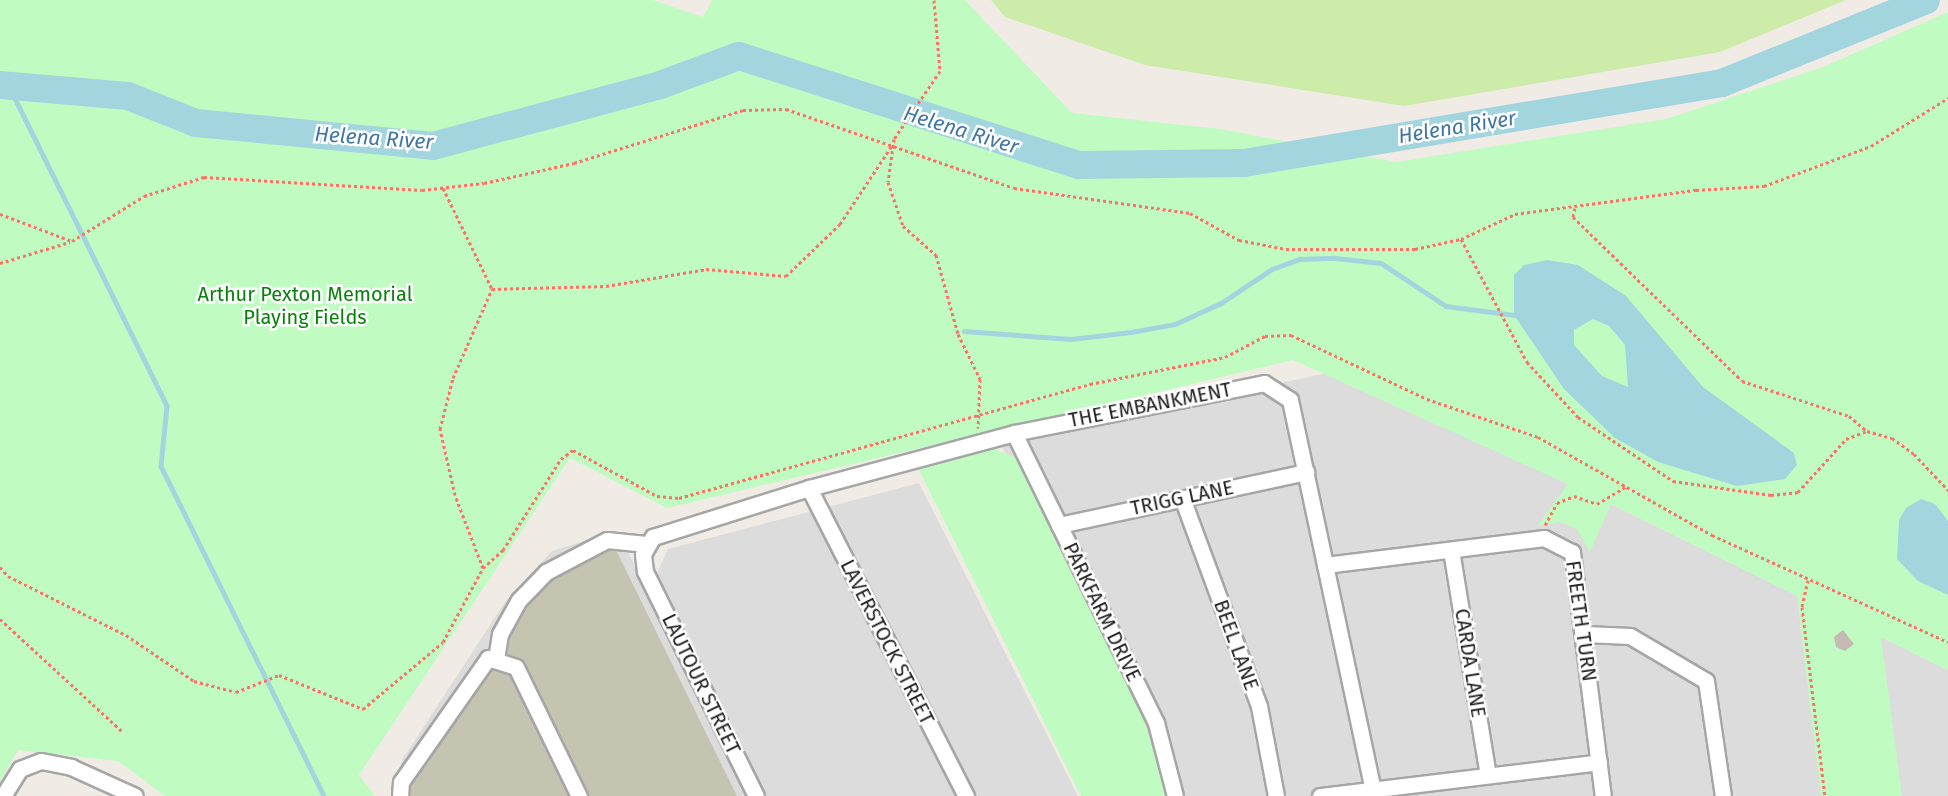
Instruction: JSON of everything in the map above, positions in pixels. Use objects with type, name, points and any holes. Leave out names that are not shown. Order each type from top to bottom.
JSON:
[{"type":"street","name":"THE EMBANKMENT","points":[[646,544],[663,532],[809,488],[1014,433],[1264,382],[1290,400],[1373,793]]},
{"type":"street","name":"PARKFARM DRIVE","points":[[1014,433],[1156,723],[1175,796]]},
{"type":"street","name":"TRIGG LANE","points":[[1059,525],[1306,472]]},
{"type":"street","name":"LAVERSTOCK STREET","points":[[809,488],[966,796]]},
{"type":"street","name":"BEEL LANE","points":[[1182,498],[1259,706],[1276,796]]},
{"type":"street","name":"FREETH TURN","points":[[1325,565],[1544,538],[1572,552],[1585,634],[1603,796]]},
{"type":"street","points":[[496,659],[500,634],[519,600],[546,572],[607,540],[646,544]]},
{"type":"street","name":"LAUTOUR STREET","points":[[646,544],[645,571],[756,796]]},
{"type":"street","name":"CARDA LANE","points":[[1451,550],[1488,775]]},
{"type":"street","points":[[1585,634],[1630,636],[1706,681],[1723,796]]},
{"type":"street","points":[[400,796],[401,782],[479,664],[496,659],[516,667],[579,796]]},
{"type":"street","points":[[3,796],[21,769],[41,761],[71,767],[135,796]]},
{"type":"street","points":[[1320,796],[1373,793],[1488,775],[1599,762]]},
{"type":"path","points":[[492,289],[606,286],[706,269],[786,276],[840,224],[924,102],[940,71],[940,32],[934,0]]},
{"type":"path","points":[[0,263],[72,241],[144,196],[204,177],[443,188],[574,163],[743,110],[786,109],[894,143],[942,166],[1014,188],[1190,213],[1239,240],[1286,249],[1415,249],[1461,238],[1515,213],[1575,208],[1696,190],[1764,186],[1810,174],[1871,146],[1948,98]]},
{"type":"path","points":[[894,143],[888,182],[903,226],[936,255],[958,334],[980,379],[980,442]]},
{"type":"path","points":[[443,188],[492,289],[453,378],[440,429],[455,495],[483,567]]},
{"type":"path","points":[[1575,208],[1572,217],[1742,381],[1849,416],[1867,431],[1892,438],[1914,454],[1948,490]]},
{"type":"path","points":[[0,214],[72,241]]},
{"type":"path","points":[[1461,238],[1527,362],[1578,417],[1673,481],[1772,495],[1798,492],[1846,440],[1867,431]]},
{"type":"path","points":[[0,567],[8,576],[126,635],[194,681],[236,692],[279,675],[363,709],[443,642],[483,567],[503,550],[561,459],[573,450],[657,496],[679,498],[1090,384],[1225,357],[1265,336],[1291,334],[1427,399],[1538,437],[1712,535],[1948,642]]},
{"type":"path","points":[[1544,538],[1557,503],[1574,496],[1597,504],[1627,486]]},
{"type":"path","points":[[1808,580],[1802,607],[1825,796]]},
{"type":"path","points":[[0,618],[123,732]]},
{"type":"shaded area","points":[[1327,373],[1611,504],[1948,670],[1948,796],[1162,796],[1143,724],[1000,443]]},
{"type":"shaded area","points":[[919,483],[1078,796],[394,796],[402,760],[505,602],[552,551],[616,531],[649,591],[668,549]]},
{"type":"shaded area","points":[[615,548],[737,796],[408,796],[411,777],[528,600],[550,576]]},
{"type":"green space","name":"Arthur Pexton Memorial Playing Fields","points":[[0,0],[653,0],[703,17],[712,0],[965,0],[1072,113],[1220,129],[1396,162],[1666,119],[1823,67],[1948,12],[1948,670],[1881,637],[1902,796],[1821,796],[1797,596],[1611,504],[1590,552],[1577,529],[1560,522],[1538,526],[1568,484],[1293,360],[667,508],[570,458],[359,775],[375,796],[165,796],[118,761],[18,750],[0,781]]},
{"type":"green space","points":[[991,0],[1846,0],[1720,52],[1404,106],[1145,65],[1005,17]]},
{"type":"green space","points":[[990,447],[1017,458],[1141,710],[1167,796],[1081,796],[918,468]]},
{"type":"water","points":[[1547,260],[1578,265],[1626,296],[1703,387],[1794,453],[1797,465],[1785,479],[1737,486],[1658,462],[1615,438],[1564,389],[1514,315],[1514,275],[1524,265]],"holes":[[[1593,319],[1609,326],[1625,345],[1628,387],[1602,376],[1574,345],[1574,330]]]},
{"type":"water","points":[[1921,499],[1935,504],[1948,521],[1948,595],[1918,581],[1897,559],[1899,520],[1906,508]]},
{"type":"building","points":[[1843,630],[1854,644],[1845,651],[1836,647],[1834,637]]},
{"type":"waterway","name":"Helena River","points":[[0,85],[128,96],[196,123],[433,146],[660,85],[739,56],[1079,165],[1244,163],[1722,83],[1926,0]]},
{"type":"waterway","points":[[8,84],[167,406],[161,466],[324,796]]},
{"type":"waterway","points":[[964,331],[1071,339],[1175,324],[1221,303],[1272,269],[1300,259],[1335,258],[1381,263],[1446,306],[1514,315]]}]
